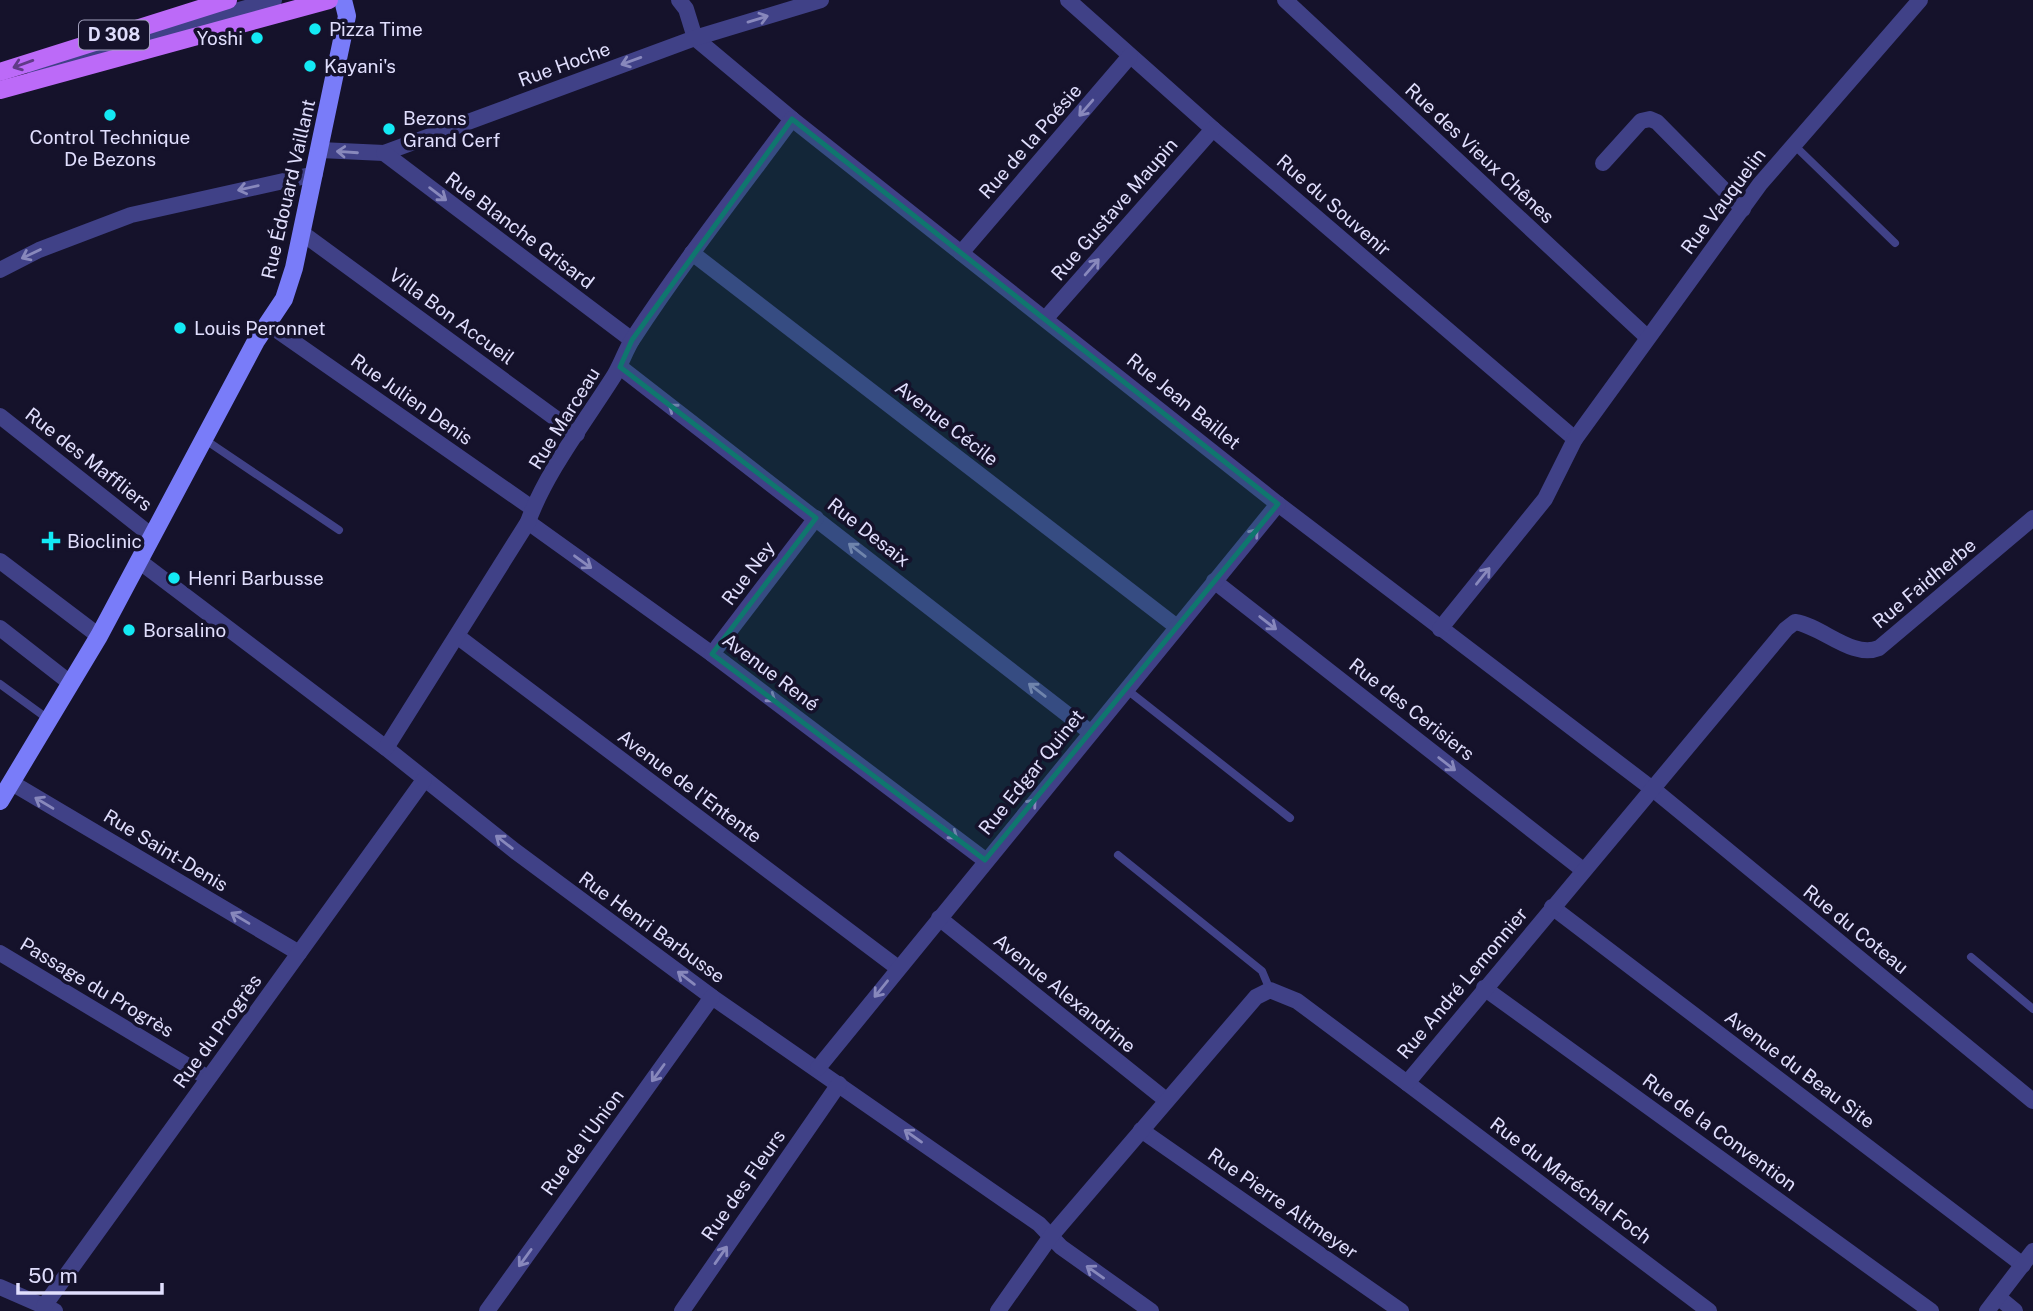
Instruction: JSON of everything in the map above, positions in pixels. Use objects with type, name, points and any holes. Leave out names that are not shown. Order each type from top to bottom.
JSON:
[{"type":"main road","name":"D 308","points":[[0,72],[228,0]]},
{"type":"main road","name":"D 308","points":[[8,88],[329,0]]},
{"type":"street","points":[[8,88],[65,60],[274,0]]},
{"type":"street","name":"Rue Édouard Vaillant","points":[[0,801],[99,636],[204,439],[284,299],[320,150],[345,8],[360,0]]},
{"type":"street","points":[[679,0],[686,9],[695,38]]},
{"type":"street","name":"Rue Hoche","points":[[320,150],[384,153],[695,38],[821,0]]},
{"type":"street","name":"Rue du Souvenir","points":[[1068,0],[1213,129],[1575,439]]},
{"type":"street","name":"Rue des Vieux Chênes","points":[[1285,0],[1647,337]]},
{"type":"street","name":"Rue Vauquelin","points":[[1440,629],[1545,499],[1575,439],[1647,337],[1793,143],[1920,0]]},
{"type":"street","name":"Rue Jean Baillet","points":[[695,38],[792,120],[1046,318],[1278,504],[1653,789]]},
{"type":"street","name":"Rue de la Poésie","points":[[961,253],[1130,56]]},
{"type":"street","points":[[1603,163],[1641,121],[1650,119],[1657,122],[1743,209]]},
{"type":"street","name":"Rue Marceau","points":[[386,748],[457,636],[577,434],[621,367],[632,340],[692,253],[792,120]]},
{"type":"street","name":"Rue Gustave Maupin","points":[[1046,318],[1213,129]]},
{"type":"street","name":"Rue Blanche Grisard","points":[[384,153],[632,340]]},
{"type":"street","points":[[0,270],[39,250],[131,215],[314,174]]},
{"type":"street","name":"Villa Bon Accueil","points":[[302,233],[577,434]]},
{"type":"street","name":"Avenue Cécile","points":[[692,253],[1177,627]]},
{"type":"street","name":"Rue Julien Denis","points":[[268,324],[530,515]]},
{"type":"street","name":"Rue Desaix","points":[[621,367],[1090,732]]},
{"type":"street","name":"Rue des Maffliers","points":[[0,416],[152,536]]},
{"type":"street","name":"Rue Edgar Quinet","points":[[818,1068],[1278,504]]},
{"type":"street","name":"Avenue René","points":[[530,515],[985,860]]},
{"type":"street","name":"Rue Ney","points":[[712,654],[816,518]]},
{"type":"street","name":"Rue Faidherbe","points":[[1795,622],[1808,624],[1856,649],[1871,651],[1878,648],[2033,518]]},
{"type":"street","points":[[0,561],[99,636]]},
{"type":"street","name":"Rue Henri Barbusse","points":[[139,561],[712,997],[818,1068],[1039,1224],[1060,1247],[1146,1310]]},
{"type":"street","name":"Rue des Cerisiers","points":[[1214,581],[1583,870]]},
{"type":"street","name":"Rue André Lemonnier","points":[[1270,990],[1297,1001],[1407,1083],[1552,906],[1795,622]]},
{"type":"street","points":[[0,628],[69,682]]},
{"type":"street","name":"Avenue de l'Entente","points":[[457,636],[898,968]]},
{"type":"street","name":"Rue du Progrès","points":[[48,1309],[208,1078],[424,780]]},
{"type":"street","name":"Rue Saint-Denis","points":[[12,783],[299,953]]},
{"type":"street","name":"Rue du Coteau","points":[[1653,789],[2033,1101]]},
{"type":"street","name":"Avenue du Beau Site","points":[[1552,906],[2023,1265]]},
{"type":"street","name":"Avenue Alexandrine","points":[[939,918],[1166,1100]]},
{"type":"street","name":"Passage du Progrès","points":[[0,953],[208,1078]]},
{"type":"street","name":"Rue de la Convention","points":[[1484,988],[1931,1311]]},
{"type":"street","points":[[998,1311],[1051,1236],[1166,1100],[1246,1006],[1270,990]]},
{"type":"street","name":"Rue de l'Union","points":[[487,1311],[712,997]]},
{"type":"street","name":"Rue du Maréchal Foch","points":[[1407,1083],[1709,1311]]},
{"type":"street","name":"Rue des Fleurs","points":[[682,1311],[839,1084]]},
{"type":"street","name":"Rue Pierre Altmeyer","points":[[1141,1130],[1401,1311]]},
{"type":"street","points":[[1987,1311],[2033,1251]]},
{"type":"street","points":[[0,1287],[48,1309]]},
{"type":"street","points":[[1998,1297],[2015,1311]]},
{"type":"lane","points":[[1793,143],[1895,243]]},
{"type":"lane","points":[[204,439],[339,530]]},
{"type":"lane","points":[[0,684],[48,719]]},
{"type":"lane","points":[[1126,689],[1290,818]]},
{"type":"lane","points":[[1118,855],[1262,971],[1270,990]]},
{"type":"lane","points":[[1971,957],[2033,1009]]},
{"type":"highlighted area","points":[[792,119],[1278,504],[985,860],[712,654],[816,518],[620,367],[632,340]]},
{"type":"place","name":"Pizza Time","points":[[315,29]]},
{"type":"place","name":"Yoshi","points":[[257,38]]},
{"type":"place","name":"Kayani's","points":[[310,66]]},
{"type":"place","name":"Control Technique De Bezons","points":[[110,115]]},
{"type":"place","name":"Bezons Grand Cerf","points":[[389,129]]},
{"type":"place","name":"Louis Peronnet","points":[[180,328]]},
{"type":"place","name":"Bioclinic","points":[[51,541]]},
{"type":"place","name":"Henri Barbusse","points":[[174,578]]},
{"type":"place","name":"Borsalino","points":[[129,630]]}]
